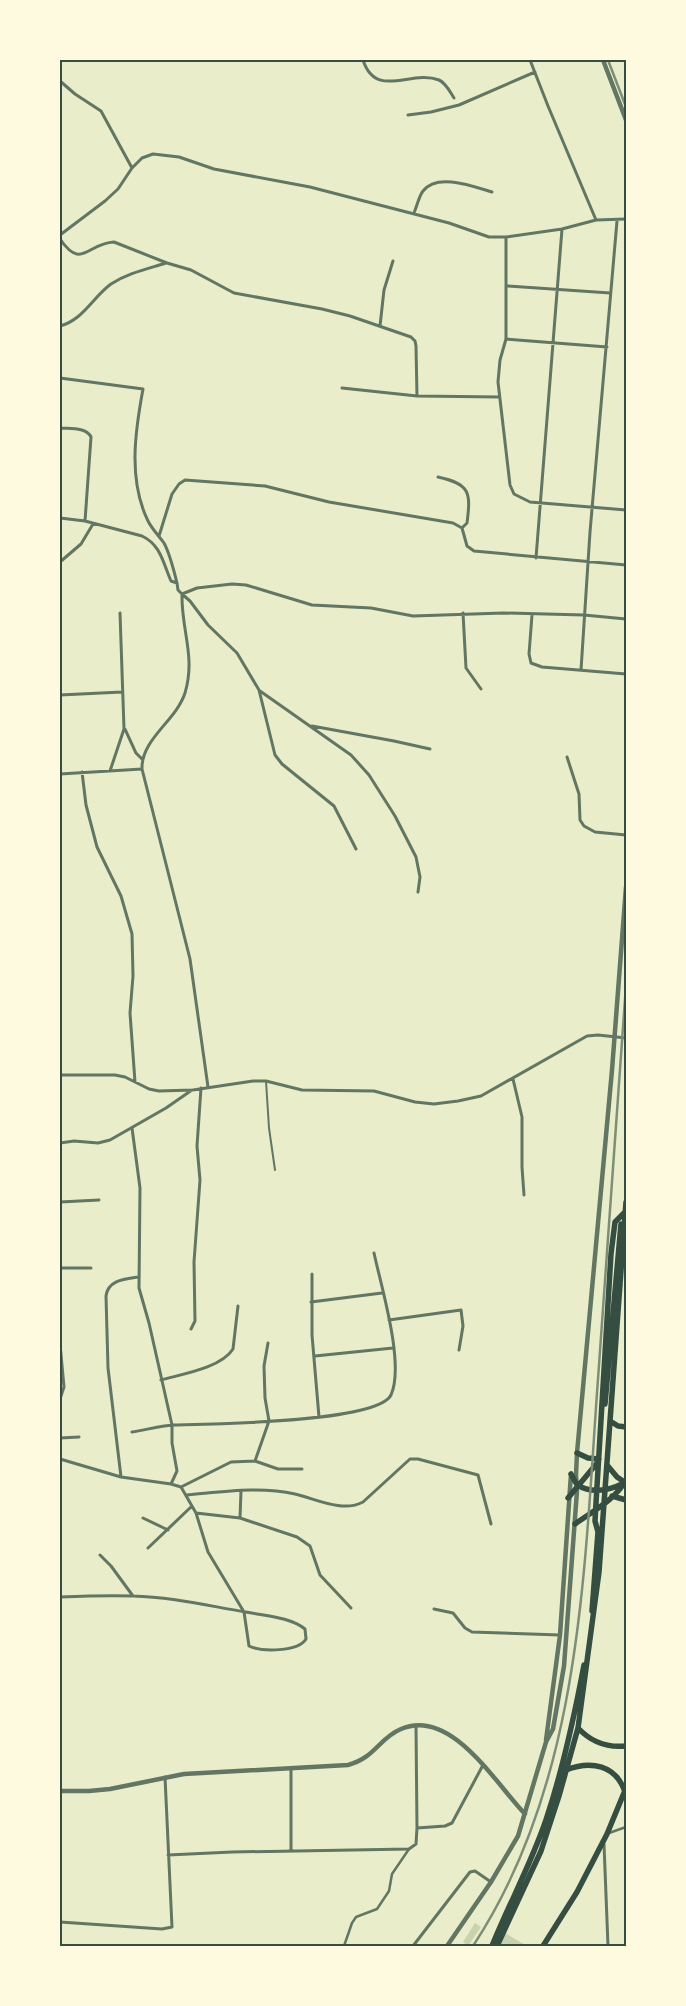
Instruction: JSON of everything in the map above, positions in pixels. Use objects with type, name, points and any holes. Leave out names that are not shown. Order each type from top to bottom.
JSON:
[{"type":"highway","points":[[497,1946],[541,1851],[578,1728],[600,1572],[626,1202]]},
{"type":"highway","points":[[568,1498],[593,1470],[599,1459],[603,1436],[618,1244],[625,1212]]},
{"type":"highway","points":[[492,1946],[530,1863],[546,1820],[569,1740],[579,1694],[590,1631],[598,1532],[595,1521],[611,1254],[615,1222],[625,1212]]},
{"type":"highway","points":[[610,1420],[618,1426],[626,1427]]},
{"type":"highway","points":[[577,1453],[585,1457],[599,1459]]},
{"type":"highway","points":[[607,1465],[617,1477],[625,1482]]},
{"type":"highway","points":[[571,1474],[581,1484],[594,1490],[609,1490],[625,1482]]},
{"type":"highway","points":[[577,1522],[608,1501],[625,1482]]},
{"type":"highway","points":[[604,1496],[616,1496],[626,1500]]},
{"type":"highway","points":[[578,1728],[594,1742],[606,1746],[626,1746]]},
{"type":"highway","points":[[543,1946],[578,1892],[605,1837],[625,1790],[618,1778],[610,1771],[585,1765],[566,1770]]},
{"type":"street","points":[[363,60],[368,72],[376,79],[389,81],[433,79],[444,84],[454,98]]},
{"type":"street","points":[[530,60],[596,220]]},
{"type":"street","points":[[603,60],[626,120]]},
{"type":"street","points":[[408,115],[459,105],[534,72]]},
{"type":"street","points":[[60,81],[75,94],[101,111],[132,168]]},
{"type":"street","points":[[417,396],[415,341],[411,338],[380,326],[322,309],[234,293],[203,276],[114,242],[107,242],[88,252],[76,254],[70,252],[60,237],[105,202],[118,189],[132,168],[146,155],[162,154],[214,168],[310,186],[450,223],[490,237],[506,237],[562,229],[596,220],[626,219]]},
{"type":"street","points":[[414,213],[423,190],[438,182],[463,184],[492,192]]},
{"type":"street","points":[[581,670],[592,508],[617,220]]},
{"type":"street","points":[[536,558],[562,229]]},
{"type":"street","points":[[506,237],[508,286],[506,339],[498,371],[499,396],[510,485],[514,494],[521,499],[539,504],[626,510]]},
{"type":"street","points":[[380,326],[384,290],[392,261]]},
{"type":"street","points":[[60,326],[72,321],[83,313],[93,300],[128,274],[167,263]]},
{"type":"street","points":[[508,286],[610,293]]},
{"type":"street","points":[[506,339],[607,348]]},
{"type":"street","points":[[60,378],[143,389],[138,418],[135,466],[141,503],[149,523],[167,550],[178,590],[190,601],[208,625],[237,653],[259,690],[275,755],[282,764],[329,800],[338,811],[356,849]]},
{"type":"street","points":[[342,388],[417,396],[499,396]]},
{"type":"street","points":[[60,428],[83,430],[91,437],[85,521]]},
{"type":"street","points":[[438,476],[452,480],[468,492],[470,502],[468,523],[462,528]]},
{"type":"street","points":[[159,536],[172,494],[179,484],[185,480],[265,486],[329,502],[453,523],[462,528],[468,546],[474,551],[626,565]]},
{"type":"street","points":[[60,518],[85,521],[151,540],[159,551],[171,581],[177,583]]},
{"type":"street","points":[[60,562],[82,544],[93,524]]},
{"type":"street","points":[[182,594],[197,588],[232,584],[246,585],[312,605],[371,608],[412,616],[464,613],[584,615],[626,618]]},
{"type":"street","points":[[182,594],[190,660],[187,684],[178,708],[148,746],[142,759],[142,769],[190,959],[208,1087]]},
{"type":"street","points":[[110,770],[124,729],[120,613]]},
{"type":"street","points":[[464,613],[466,668],[481,689]]},
{"type":"street","points":[[532,615],[529,654],[531,663],[542,667],[626,674]]},
{"type":"street","points":[[259,690],[351,755],[375,784],[416,857],[420,877],[418,892]]},
{"type":"street","points":[[60,695],[122,692]]},
{"type":"street","points":[[309,726],[430,749]]},
{"type":"street","points":[[124,729],[136,753],[142,759]]},
{"type":"street","points":[[568,757],[579,794],[580,820],[584,826],[595,832],[626,835]]},
{"type":"street","points":[[60,774],[142,769]]},
{"type":"street","points":[[82,772],[86,805],[97,847],[121,896],[132,934],[133,976],[130,1013],[135,1082]]},
{"type":"street","points":[[546,1742],[553,1729],[564,1666],[581,1484],[576,1468],[577,1453],[615,1036],[626,887]]},
{"type":"street","points":[[60,1075],[115,1075],[126,1077],[149,1089],[158,1091],[193,1090],[253,1081],[266,1081],[302,1090],[374,1091],[415,1102],[434,1104],[481,1096],[587,1036],[626,1038]]},
{"type":"street","points":[[513,1079],[522,1117],[524,1195]]},
{"type":"street","points":[[191,1329],[195,1321],[194,1262],[200,1180],[197,1146],[201,1088]]},
{"type":"street","points":[[60,1143],[74,1141],[104,1142],[132,1128],[193,1090]]},
{"type":"street","points":[[132,1128],[140,1188],[138,1277],[140,1295],[149,1323],[172,1425],[172,1443],[177,1470],[171,1484]]},
{"type":"street","points":[[60,1202],[99,1200]]},
{"type":"street","points":[[132,1432],[172,1425],[319,1417],[356,1412],[377,1406],[388,1399],[393,1386],[394,1348],[374,1253]]},
{"type":"street","points":[[60,1268],[91,1268]]},
{"type":"street","points":[[312,1274],[315,1382],[319,1417]]},
{"type":"street","points":[[121,1477],[107,1360],[106,1296],[110,1286],[121,1280],[138,1277]]},
{"type":"street","points":[[312,1302],[382,1293]]},
{"type":"street","points":[[162,1380],[210,1365],[230,1353],[233,1349],[238,1306]]},
{"type":"street","points":[[389,1320],[461,1310],[463,1322],[459,1350]]},
{"type":"street","points":[[255,1461],[269,1421],[265,1398],[264,1366],[268,1343]]},
{"type":"street","points":[[60,1344],[64,1387],[60,1399]]},
{"type":"street","points":[[314,1356],[394,1348]]},
{"type":"street","points":[[60,1438],[79,1437]]},
{"type":"street","points":[[60,1459],[121,1477],[181,1487],[196,1512],[208,1552],[244,1612],[250,1647],[281,1650],[304,1643],[306,1639],[305,1629],[296,1623],[244,1612],[196,1603],[133,1596],[60,1597]]},
{"type":"street","points":[[186,1495],[270,1491],[294,1494],[329,1504],[358,1505],[406,1462],[418,1459],[478,1475],[491,1524]]},
{"type":"street","points":[[181,1487],[225,1464],[255,1461],[278,1469],[302,1469]]},
{"type":"street","points":[[447,1946],[492,1882],[518,1836],[546,1742],[560,1635],[568,1498],[571,1474],[576,1468]]},
{"type":"street","points":[[240,1518],[241,1491]]},
{"type":"street","points":[[148,1548],[192,1506]]},
{"type":"street","points":[[196,1512],[240,1518],[297,1537],[310,1546],[320,1575],[352,1608]]},
{"type":"street","points":[[143,1518],[168,1530]]},
{"type":"street","points":[[100,1555],[111,1566],[133,1596]]},
{"type":"street","points":[[434,1609],[456,1615],[465,1628],[472,1632],[560,1635]]},
{"type":"street","points":[[60,1791],[110,1789],[165,1777],[206,1773],[326,1767],[356,1763],[366,1759],[399,1729],[416,1725],[431,1728],[457,1739],[470,1750],[525,1814]]},
{"type":"street","points":[[344,1946],[356,1917],[376,1909],[389,1890],[392,1874],[416,1842],[416,1725]]},
{"type":"street","points":[[417,1828],[445,1826],[452,1823],[483,1765]]},
{"type":"street","points":[[291,1769],[291,1850]]},
{"type":"street","points":[[60,1922],[162,1929],[172,1927],[165,1777]]},
{"type":"street","points":[[608,1946],[605,1837],[626,1827]]},
{"type":"street","points":[[168,1855],[411,1848]]},
{"type":"street","points":[[413,1946],[470,1872],[475,1871],[492,1882]]},
{"type":"lane","points":[[266,1081],[269,1128],[275,1170]]},
{"type":"green space","points":[[475,1923],[481,1927],[468,1946],[463,1942]]},
{"type":"green space","points":[[505,1933],[527,1946],[498,1946]]},
{"type":"railway","points":[[608,60],[626,107]]},
{"type":"railway","points":[[473,1946],[509,1882],[537,1815],[557,1744],[571,1672],[581,1599],[588,1525],[626,985]]}]
